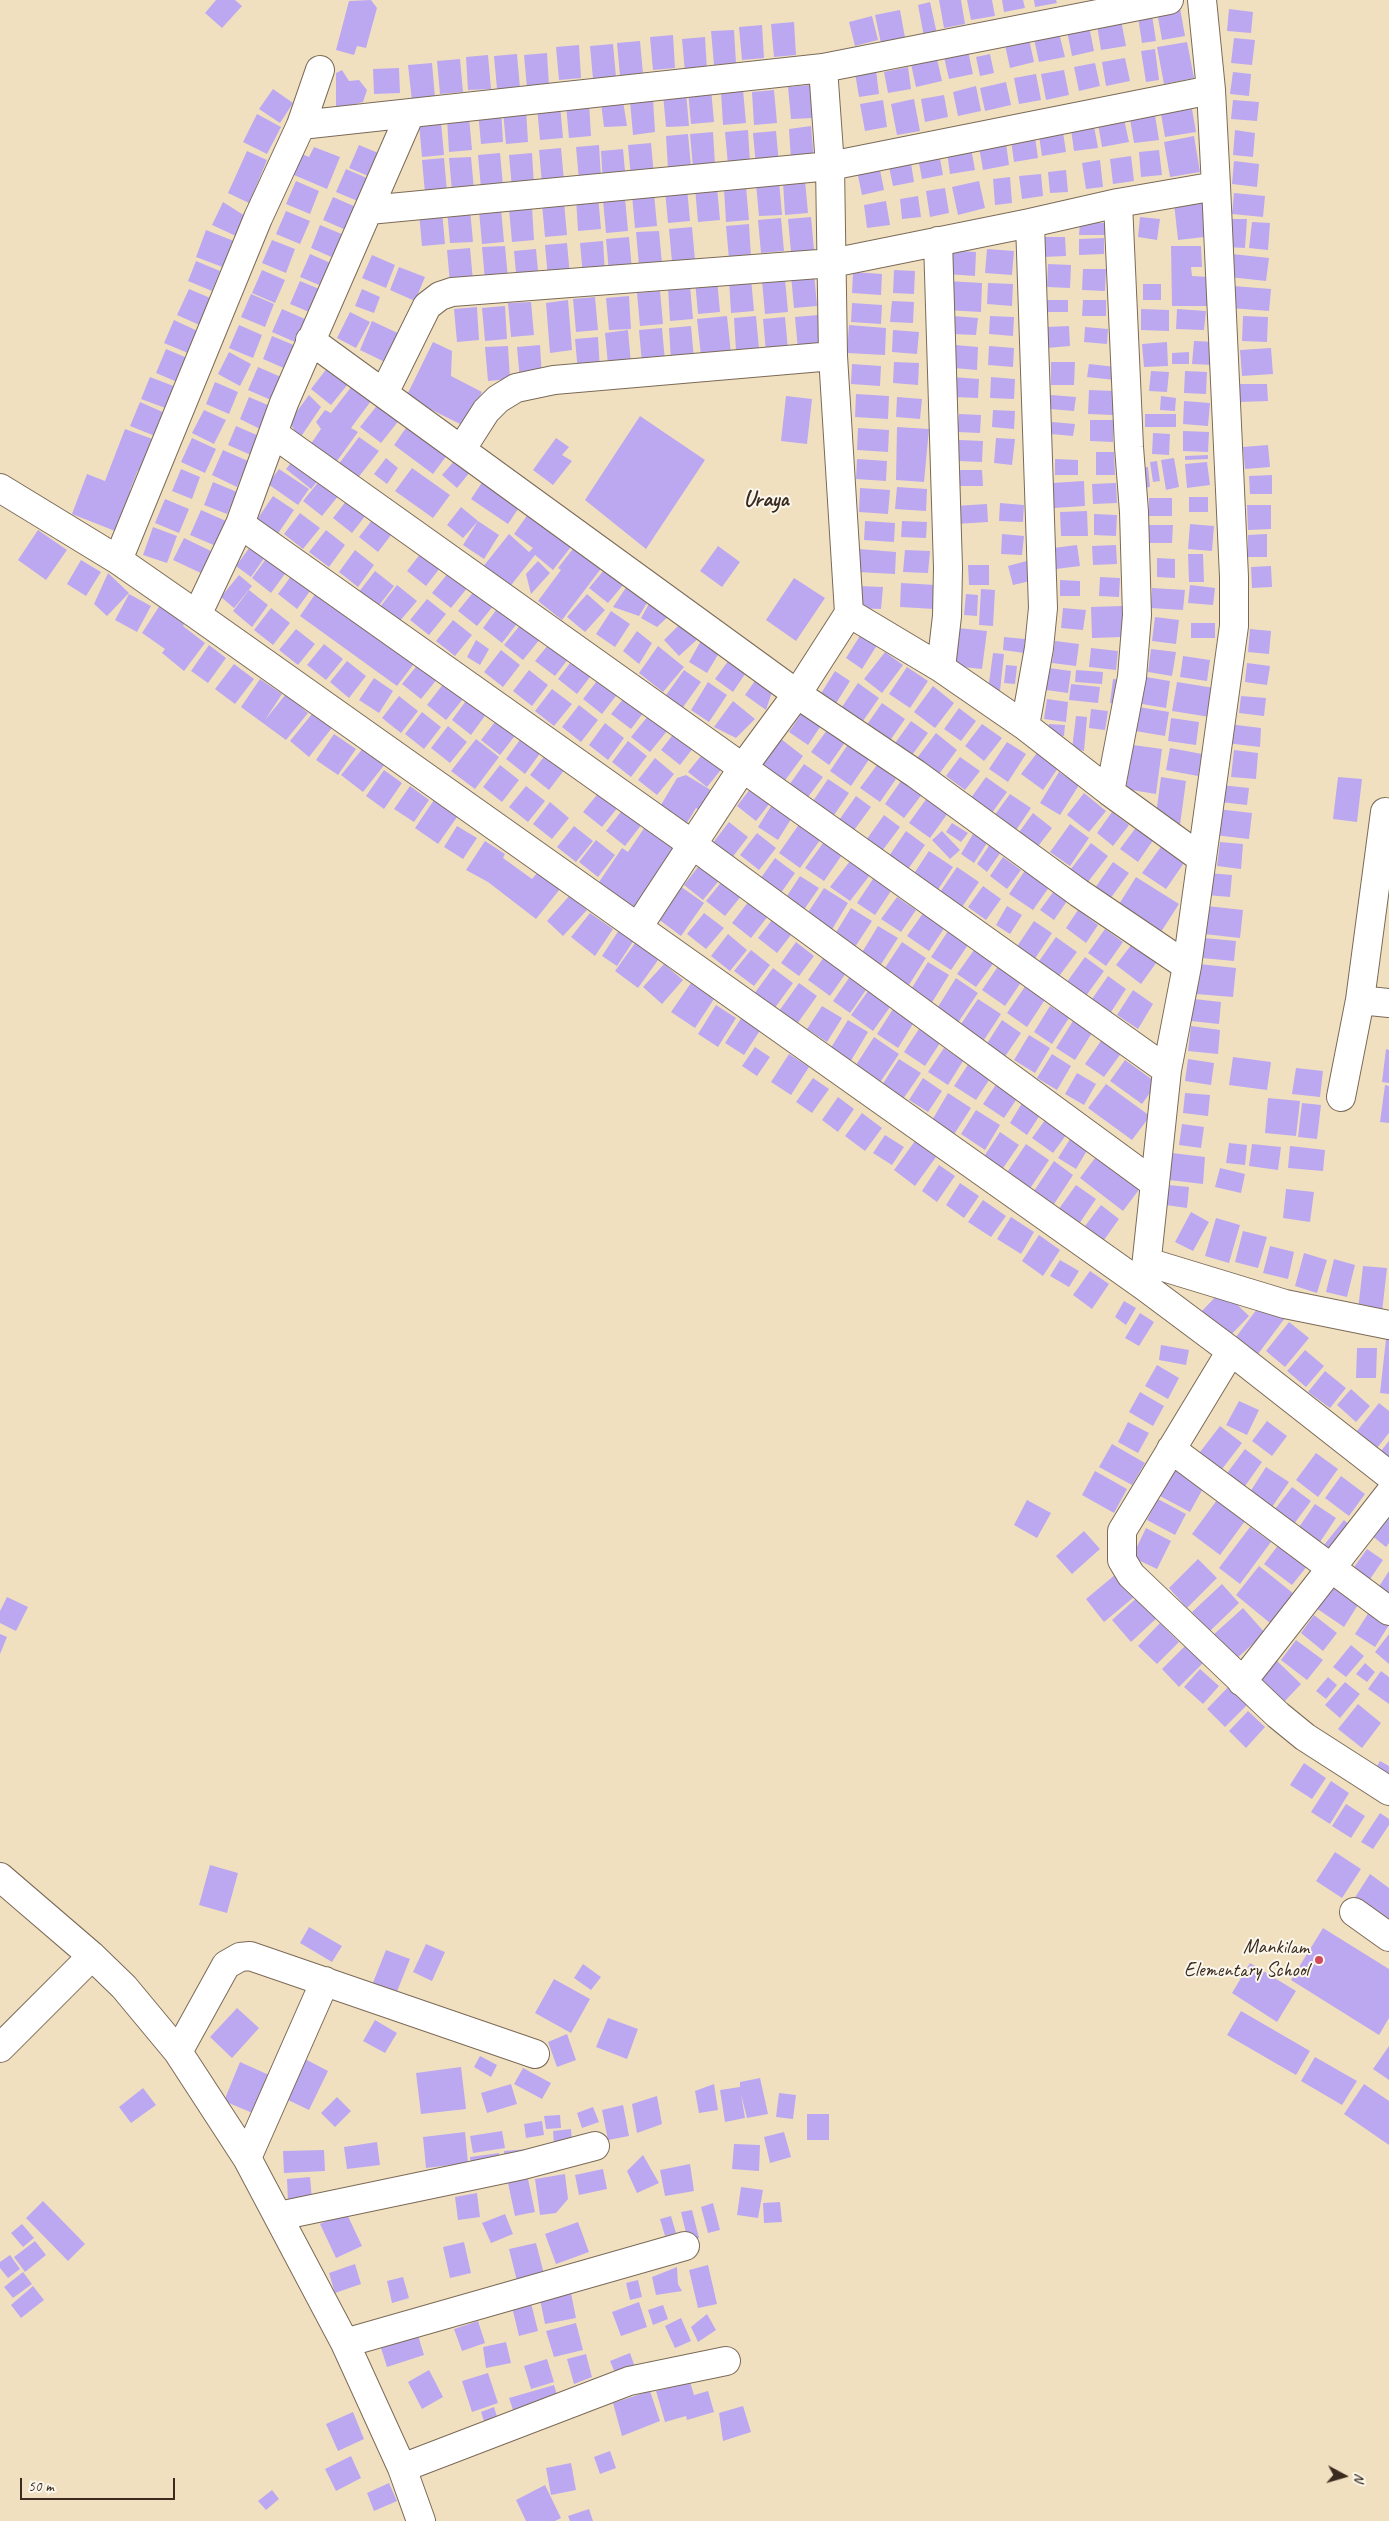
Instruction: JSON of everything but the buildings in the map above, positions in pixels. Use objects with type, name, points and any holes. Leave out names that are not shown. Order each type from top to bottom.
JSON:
[{"type":"street","points":[[301,125],[822,68],[1169,0]]},
{"type":"street","points":[[1146,1274],[1167,1070],[1186,966],[1215,774],[1234,626],[1234,577],[1216,186],[1211,90],[1202,0]]},
{"type":"street","points":[[638,928],[744,766],[797,694],[849,613],[833,356],[830,166],[822,68]]},
{"type":"street","points":[[118,560],[258,218],[301,125],[320,70]]},
{"type":"street","points":[[369,210],[830,166],[1211,90]]},
{"type":"street","points":[[196,614],[240,524],[310,340],[410,114]]},
{"type":"street","points":[[384,393],[427,306],[440,296],[446,294],[470,289],[832,263],[1030,223],[1118,203],[1216,186]]},
{"type":"street","points":[[1110,792],[1132,678],[1137,615],[1134,512],[1118,203]]},
{"type":"street","points":[[1025,726],[1039,648],[1043,608],[1030,223]]},
{"type":"street","points":[[938,241],[948,568],[947,616],[940,668]]},
{"type":"street","points":[[310,340],[797,694],[916,774],[1079,894],[1186,966]]},
{"type":"street","points":[[461,450],[486,411],[498,399],[516,388],[554,380],[833,356]]},
{"type":"street","points":[[274,434],[744,766],[1167,1070]]},
{"type":"street","points":[[0,488],[118,560],[638,928],[1146,1274],[1232,1350],[1389,1475]]},
{"type":"street","points":[[240,524],[693,845],[1154,1183]]},
{"type":"street","points":[[849,613],[940,668],[1025,726],[1110,792],[1201,858]]},
{"type":"street","points":[[1341,1096],[1360,1000],[1385,812]]},
{"type":"street","points":[[1360,1000],[1389,1003]]},
{"type":"street","points":[[1146,1274],[1389,1325]]},
{"type":"street","points":[[1232,1350],[1122,1531],[1122,1560],[1131,1575],[1242,1682],[1305,1737],[1389,1791]]},
{"type":"street","points":[[1171,1449],[1389,1611]]},
{"type":"street","points":[[1242,1682],[1333,1569],[1389,1494]]},
{"type":"street","points":[[0,1877],[92,1956],[124,1987],[178,2052],[247,2158],[280,2216],[345,2343],[402,2468],[421,2521]]},
{"type":"street","points":[[1354,1912],[1389,1936]]},
{"type":"street","points":[[0,2048],[92,1956]]},
{"type":"street","points":[[178,2052],[226,1965],[240,1957],[250,1956],[535,2054]]},
{"type":"street","points":[[247,2158],[325,1981]]},
{"type":"street","points":[[280,2216],[523,2165],[596,2146]]},
{"type":"street","points":[[345,2343],[685,2246]]},
{"type":"street","points":[[402,2468],[629,2380],[726,2361]]},
{"type":"place","name":"Mankilam Elementary School","points":[[1319,1960]]},
{"type":"district","name":"Uraya","points":[[766,500]]}]
